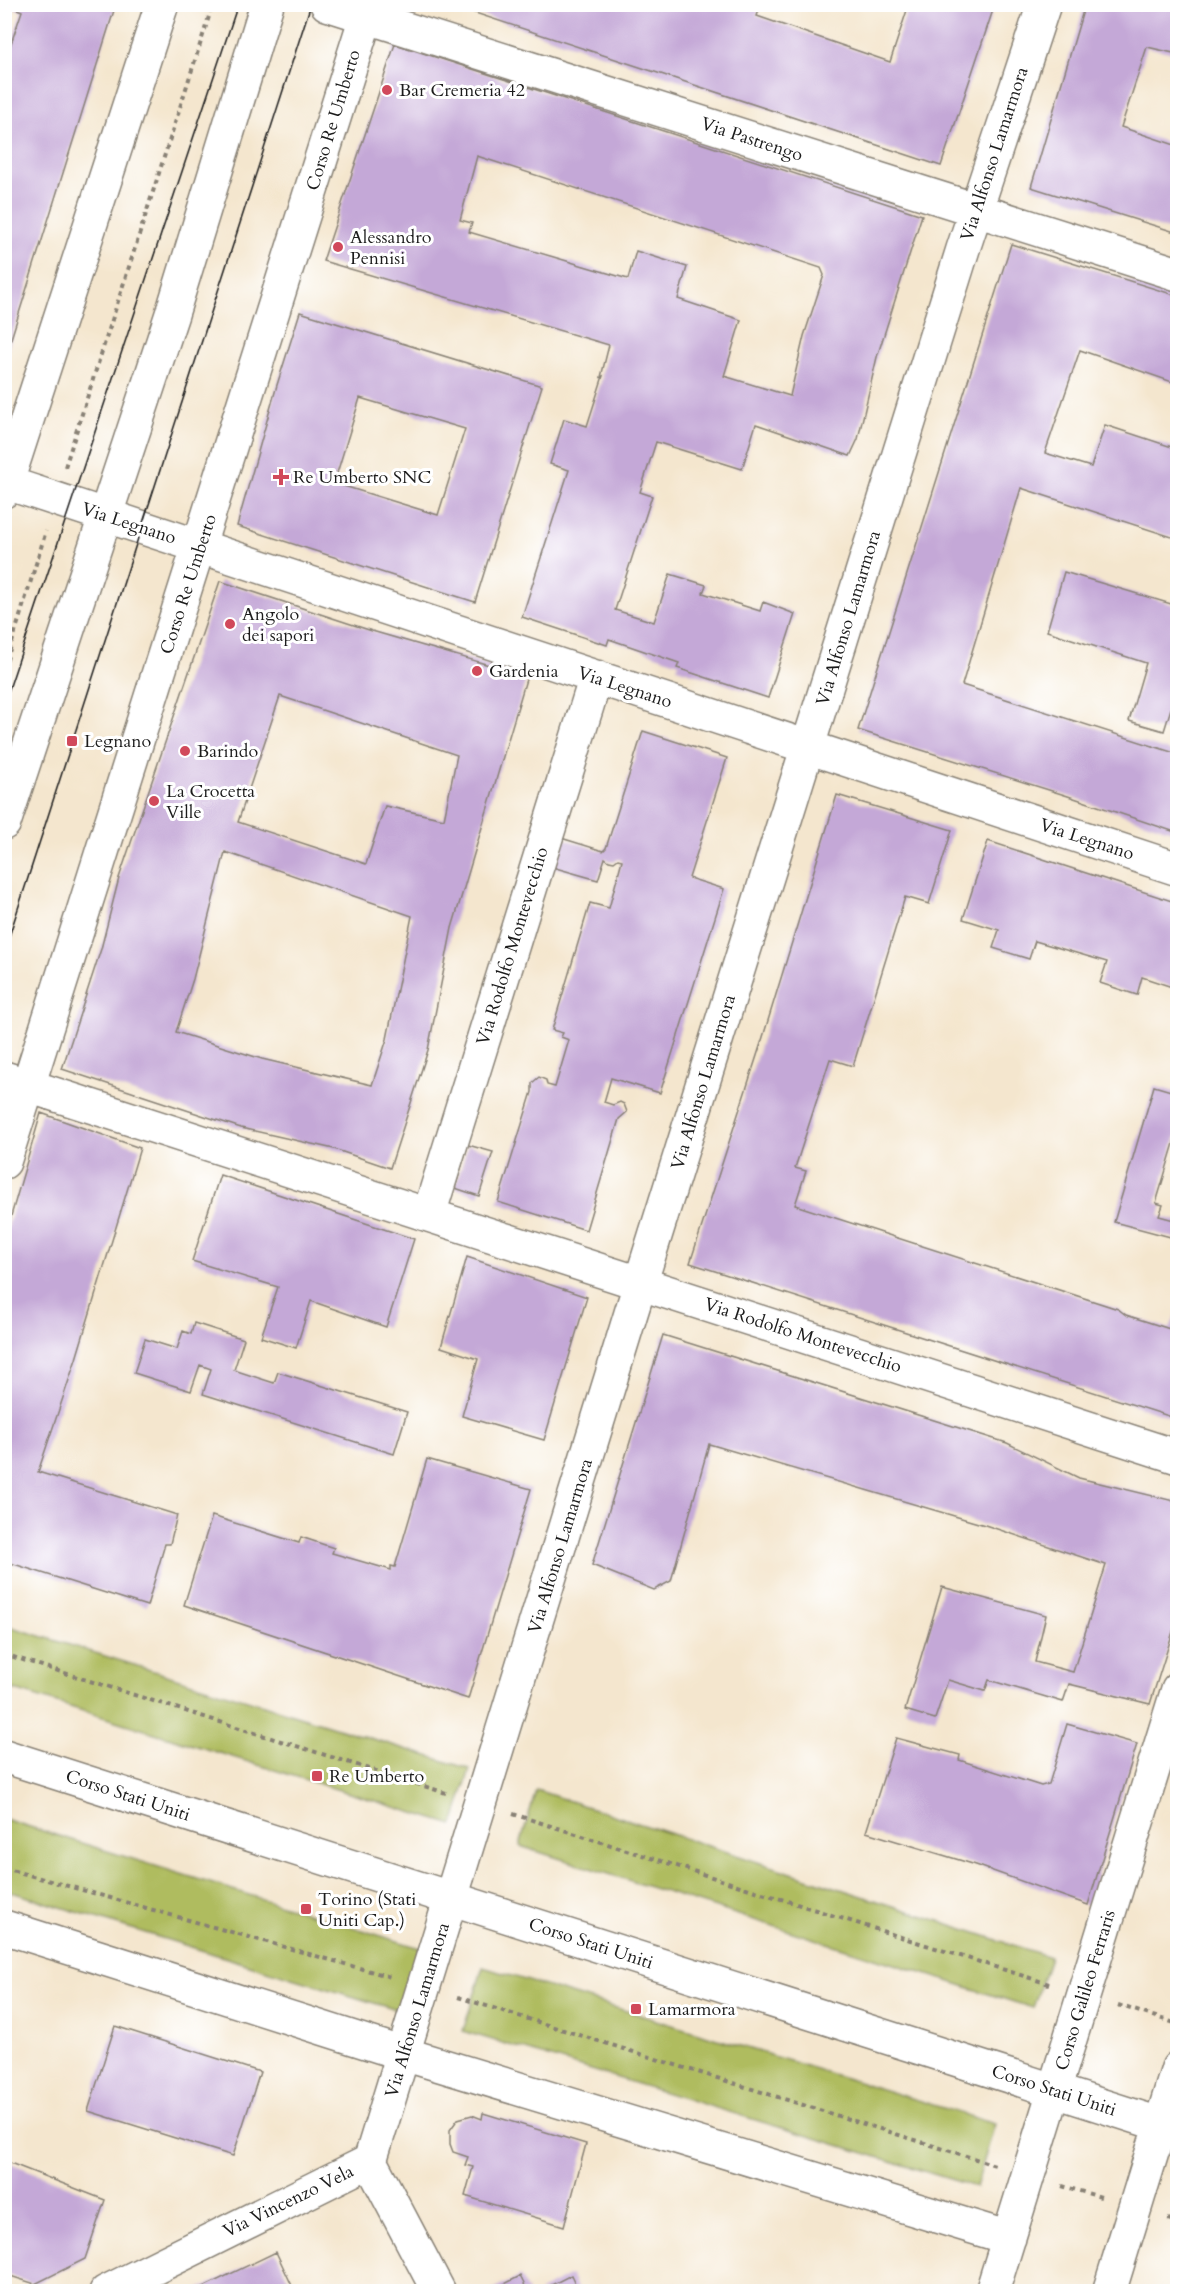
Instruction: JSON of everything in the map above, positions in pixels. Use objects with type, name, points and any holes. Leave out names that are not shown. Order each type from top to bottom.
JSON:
[{"type":"street","points":[[5,485],[162,4]]},
{"type":"street","points":[[4,823],[172,314],[267,4]]},
{"type":"street","name":"Via Pastrengo","points":[[327,4],[368,10],[1178,274]]},
{"type":"street","name":"Via Alfonso Lamarmora","points":[[370,2161],[808,747],[976,210],[1044,4]]},
{"type":"street","name":"Corso Re Umberto","points":[[4,1162],[16,1082],[200,547],[368,10]]},
{"type":"street","name":"Via Legnano","points":[[5,485],[104,515],[1178,869]]},
{"type":"street","name":"Via Rodolfo Montevecchio","points":[[429,1214],[596,677]]},
{"type":"street","name":"Via Rodolfo Montevecchio","points":[[16,1082],[1178,1457]]},
{"type":"street","name":"Corso Galileo Ferraris","points":[[992,2292],[1178,1689]]},
{"type":"street","name":"Corso Stati Uniti","points":[[4,1756],[1169,2127]]},
{"type":"street","points":[[4,1926],[404,2054],[1009,2238]]},
{"type":"street","points":[[1109,2292],[1135,2208],[1169,2127],[1178,2068]]},
{"type":"street","name":"Via Vincenzo Vela","points":[[106,2292],[370,2161],[439,2292]]},
{"type":"path","points":[[4,669],[55,499],[213,4]]},
{"type":"path","points":[[4,1654],[1084,1995]]},
{"type":"path","points":[[4,1868],[424,1986],[1178,2222]]},
{"type":"green space","points":[[5,1625],[470,1769],[453,1825],[5,1687]]},
{"type":"green space","points":[[536,1790],[1050,1957],[1033,2008],[520,1846]]},
{"type":"green space","points":[[4,1819],[420,1948],[400,2011],[5,1890]]},
{"type":"green space","points":[[483,1967],[995,2124],[976,2187],[463,2031]]},
{"type":"building","points":[[4,4],[116,4],[5,358],[4,64],[22,11]]},
{"type":"building","points":[[448,4],[761,4],[757,16],[890,62],[909,4],[995,4],[941,166]]},
{"type":"building","points":[[1085,4],[1171,4],[1170,7],[1178,9],[1178,54],[1147,47],[1121,127],[1178,146],[1178,233],[1031,187]]},
{"type":"building","points":[[395,44],[922,215],[877,357],[858,439],[850,456],[756,424],[742,469],[656,442],[640,492],[652,496],[615,610],[654,622],[670,574],[706,585],[703,593],[760,611],[763,602],[795,614],[768,698],[677,668],[679,663],[609,639],[607,645],[522,617],[569,470],[550,464],[564,419],[587,426],[603,376],[601,377],[609,345],[323,261]],"holes":[[[477,156],[821,268],[824,275],[804,336],[790,396],[724,376],[741,320],[678,299],[687,267],[636,251],[628,279],[469,232],[472,223],[460,220]]]},
{"type":"building","points":[[1011,244],[1178,296],[1178,384],[1080,350],[1045,453],[1091,467],[1105,425],[1178,449],[1178,539],[1021,488],[962,685],[1178,754],[1178,833],[858,730]]},
{"type":"building","points":[[300,312],[542,386],[475,602],[237,526]],"holes":[[[360,398],[465,429],[438,515],[334,483]]]},
{"type":"building","points":[[1064,572],[1178,606],[1178,686],[1164,731],[1129,721],[1146,663],[1047,631]]},
{"type":"building","points":[[220,581],[372,631],[527,676],[452,928],[428,1050],[390,1168],[334,1149],[241,1128],[62,1069],[101,949],[119,878]],"holes":[[[280,696],[457,755],[444,819],[385,806],[366,864],[238,822]],[[225,852],[412,916],[387,1039],[372,1085],[262,1059],[176,1032],[193,979]]]},
{"type":"building","points":[[643,731],[727,758],[689,878],[724,889],[660,1093],[611,1078],[604,1102],[613,1105],[620,1102],[624,1104],[627,1112],[619,1119],[586,1230],[498,1202],[532,1092],[532,1083],[539,1077],[546,1080],[547,1085],[555,1087],[569,1040],[561,1037],[563,1033],[552,1030],[590,903],[609,908],[622,860],[618,859],[614,862],[605,858],[598,880],[552,867],[561,838],[603,851],[606,848]]},
{"type":"building","points":[[837,795],[952,830],[929,904],[905,897],[853,1066],[830,1059],[795,1168],[806,1171],[795,1205],[1118,1309],[1126,1315],[1170,1329],[1178,1308],[1178,1419],[690,1263],[763,1037]]},
{"type":"building","points":[[988,841],[1178,903],[1178,989],[1142,977],[1137,995],[1100,983],[1107,962],[1035,941],[1029,959],[993,948],[999,930],[963,919]]},
{"type":"building","points":[[1154,1086],[1178,1093],[1178,1130],[1156,1203],[1163,1205],[1159,1216],[1178,1221],[1178,1239],[1114,1222]]},
{"type":"building","points":[[41,1113],[140,1148],[76,1359],[38,1472],[177,1515],[170,1544],[165,1544],[147,1606],[4,1561],[4,1240]]},
{"type":"building","points":[[468,1145],[493,1152],[479,1196],[455,1188]]},
{"type":"building","points":[[220,1175],[414,1239],[386,1327],[311,1301],[296,1348],[261,1337],[278,1287],[192,1261]]},
{"type":"building","points":[[467,1257],[587,1297],[544,1440],[462,1416],[478,1359],[441,1347]]},
{"type":"building","points":[[194,1323],[244,1339],[234,1370],[274,1383],[278,1372],[407,1412],[394,1454],[203,1394],[211,1369],[200,1365],[191,1391],[134,1373],[145,1339],[177,1349],[183,1331],[191,1334]]},
{"type":"building","points":[[663,1335],[1007,1443],[1079,1478],[1178,1502],[1178,1616],[1150,1704],[1069,1684],[1063,1702],[989,1680],[985,1691],[948,1680],[935,1719],[905,1710],[942,1587],[1046,1615],[1035,1662],[1073,1672],[1106,1565],[985,1525],[709,1444],[671,1581],[654,1590],[592,1565]]},
{"type":"building","points":[[427,1459],[531,1489],[468,1699],[184,1605],[212,1516],[299,1543],[301,1537],[334,1548],[332,1553],[391,1570],[391,1566],[395,1567]]},
{"type":"building","points":[[1067,1724],[1137,1744],[1088,1905],[976,1865],[866,1832],[896,1738],[960,1755],[959,1760],[1041,1786],[1049,1784]]},
{"type":"building","points":[[115,2026],[260,2072],[233,2156],[88,2111]]},
{"type":"building","points":[[483,2113],[586,2144],[564,2226],[465,2196],[473,2167],[465,2165],[468,2157],[453,2152],[450,2144],[450,2130],[458,2119],[472,2115],[482,2119]]},
{"type":"building","points":[[5,2161],[105,2200],[85,2259],[35,2284],[4,2274]]},
{"type":"building","points":[[276,2252],[295,2292],[193,2292]]},
{"type":"building","points":[[571,2275],[579,2292],[538,2292]]},
{"type":"building","points":[[520,2276],[528,2292],[489,2292]]},
{"type":"tram line","points":[[4,704],[238,4]]},
{"type":"tram line","points":[[4,952],[311,4]]},
{"type":"place","name":"Bar Cremeria 42","points":[[387,90]]},
{"type":"place","name":"Alessandro Pennisi","points":[[338,247]]},
{"type":"place","name":"Re Umberto SNC","points":[[281,477]]},
{"type":"place","name":"Angolo dei sapori","points":[[230,624]]},
{"type":"place","name":"Gardenia","points":[[477,671]]},
{"type":"place","name":"Legnano","points":[[72,741]]},
{"type":"place","name":"Barindo","points":[[185,751]]},
{"type":"place","name":"La Crocetta Ville","points":[[154,801]]},
{"type":"place","name":"Re Umberto","points":[[317,1776]]},
{"type":"place","name":"Torino (Stati Uniti Cap.)","points":[[306,1909]]},
{"type":"place","name":"Lamarmora","points":[[636,2009]]}]
